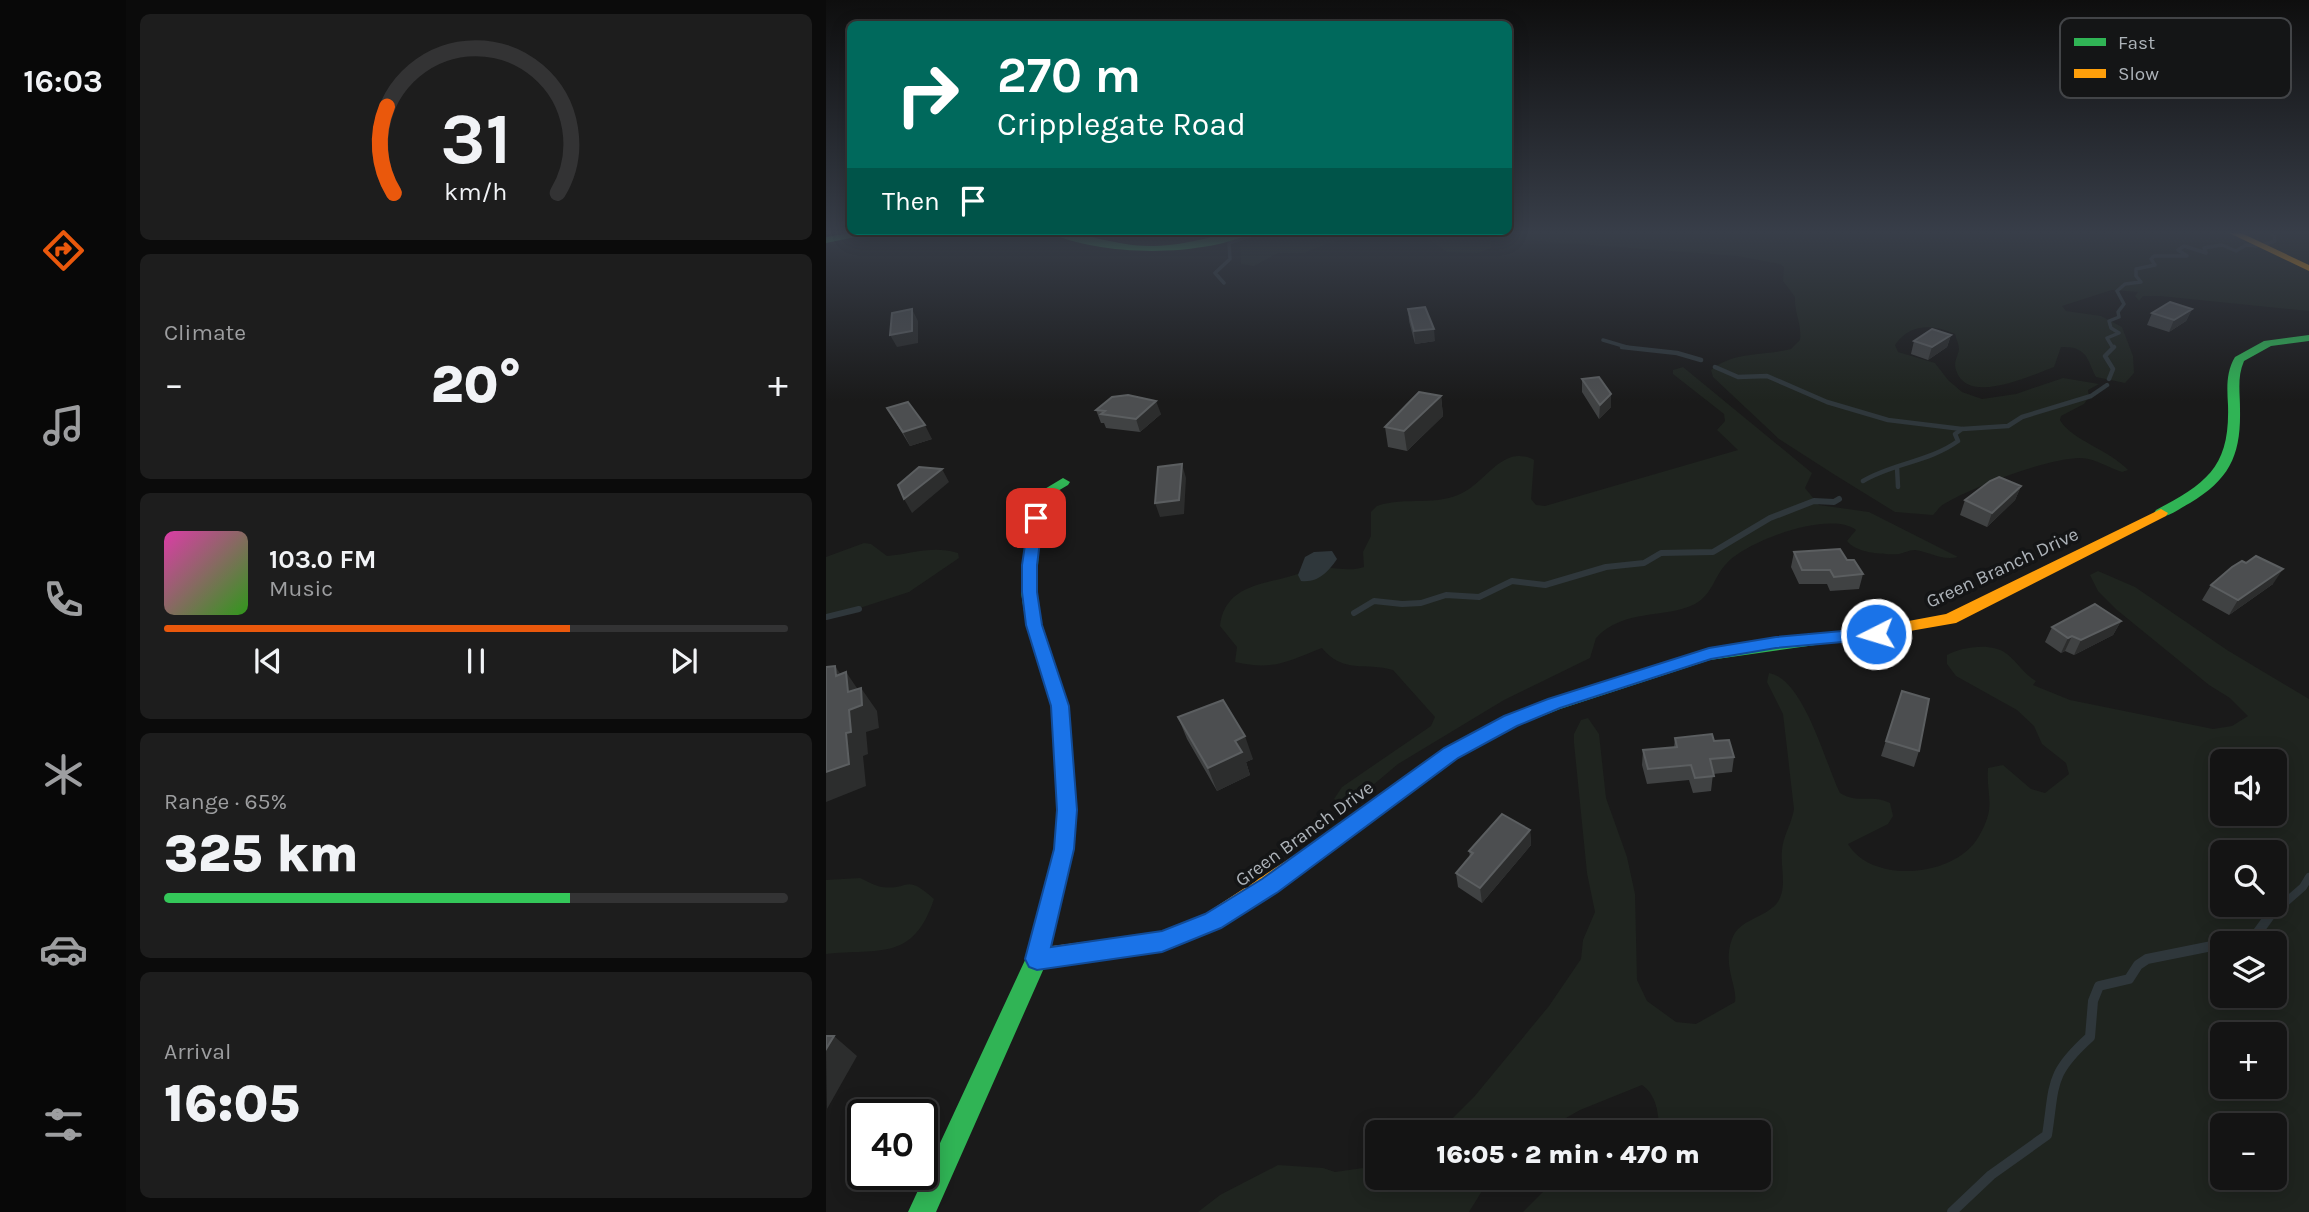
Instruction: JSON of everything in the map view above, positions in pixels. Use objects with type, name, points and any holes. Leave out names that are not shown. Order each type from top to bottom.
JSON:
[{"type":"street","name":"Green Branch Drive","points":[[1037,959],[1162,942],[1213,921],[1270,885],[1451,753],[1511,721],[1554,704],[1709,654],[1754,645],[1924,626],[1950,619],[2028,582],[2204,490],[2221,474],[2232,454],[2236,436],[2233,376],[2239,359],[2268,343],[2309,338]]},
{"type":"street","points":[[922,1212],[1037,959],[1064,849],[1067,810],[1060,706],[1034,625],[1029,565],[1040,496],[1063,482]]},
{"type":"shaded area","points":[[1788,288],[2309,288],[2309,311],[2160,296],[2143,296],[2139,301],[2135,296],[2138,292],[2112,290],[2062,306],[2066,311],[2101,316],[2122,327],[2133,356],[2134,373],[2125,383],[2096,377],[2082,352],[2061,347],[2054,367],[2000,385],[1973,386],[1962,381],[1956,370],[1955,362],[1959,349],[1955,334],[1930,327],[1915,329],[1895,345],[1898,352],[1935,363],[1962,392],[1982,399],[2016,394],[2063,378],[2099,384],[2088,390],[2089,397],[2084,404],[2061,416],[2060,420],[2072,433],[2128,470],[2122,472],[2082,458],[2051,462],[1957,497],[1944,504],[1933,515],[1895,512],[1835,475],[1779,439],[1713,377],[1711,370],[1730,360],[1791,349],[1800,340],[1795,297]]},
{"type":"shaded area","points":[[1683,367],[1812,473],[1805,488],[1819,505],[1869,512],[1958,557],[1941,557],[1915,550],[1899,554],[1863,551],[1847,541],[1856,530],[1844,525],[1809,526],[1770,538],[1737,554],[1719,573],[1706,595],[1695,604],[1619,622],[1596,638],[1590,658],[1504,700],[1398,764],[1360,796],[1340,802],[1334,799],[1342,787],[1431,726],[1435,717],[1393,670],[1346,664],[1330,656],[1322,648],[1290,661],[1271,665],[1235,662],[1237,647],[1220,626],[1228,604],[1243,591],[1262,583],[1321,568],[1364,567],[1363,552],[1371,536],[1371,512],[1377,506],[1454,496],[1473,486],[1497,465],[1514,456],[1534,460],[1531,499],[1536,505],[1545,506],[1738,450],[1717,430],[1725,421],[1724,414],[1673,374],[1673,370]]},
{"type":"shaded area","points":[[864,543],[871,544],[887,556],[939,550],[958,553],[959,558],[909,592],[826,619],[826,557]]},
{"type":"shaded area","points":[[1332,551],[1337,559],[1322,576],[1301,581],[1298,575],[1305,557],[1314,552]]},
{"type":"shaded area","points":[[2098,571],[2135,587],[2227,650],[2309,699],[2309,1212],[1523,1212],[1545,1190],[1771,1190],[1771,1120],[1658,1120],[1654,1100],[1642,1085],[1562,1120],[1451,1120],[1474,1097],[1549,1006],[1581,959],[1583,940],[1595,912],[1587,873],[1574,743],[1574,734],[1581,720],[1588,718],[1599,734],[1606,798],[1627,857],[1635,894],[1637,980],[1647,1001],[1676,1022],[1696,1024],[1735,1002],[1729,967],[1732,939],[1740,927],[1772,908],[1782,891],[1783,845],[1794,809],[1783,714],[1767,682],[1769,673],[1793,690],[1803,706],[1840,793],[1853,798],[1877,799],[1890,803],[1893,816],[1888,824],[1848,844],[1860,857],[1876,866],[1894,870],[1914,871],[1934,867],[1953,860],[1968,850],[1979,836],[1988,817],[1988,768],[2003,765],[2031,789],[2045,793],[2069,774],[2066,763],[2042,744],[2034,726],[2017,710],[1956,676],[1947,664],[1947,655],[1953,652],[1977,647],[2001,650],[2036,681],[2033,685],[2070,700],[2213,729],[2232,726],[2248,716],[2230,698],[2209,685],[2117,610],[2098,591],[2090,575]]},
{"type":"shaded area","points":[[860,878],[882,887],[907,884],[917,886],[934,899],[926,919],[905,943],[892,948],[826,954],[826,880]]},
{"type":"shaded area","points":[[1278,1165],[1323,1168],[1335,1172],[1365,1168],[1365,1190],[1483,1190],[1469,1212],[1198,1212],[1220,1195]]},
{"type":"building","points":[[2170,302],[2192,309],[2174,320],[2152,313]]},
{"type":"building","points":[[1425,307],[1434,329],[1414,331],[1408,309]]},
{"type":"building","points":[[912,309],[912,331],[890,335],[892,313]]},
{"type":"building","points":[[1932,329],[1951,335],[1932,347],[1914,341]]},
{"type":"building","points":[[1599,377],[1611,394],[1600,405],[1582,379]]},
{"type":"building","points":[[1419,392],[1441,396],[1404,431],[1385,427]]},
{"type":"building","points":[[1128,395],[1156,401],[1136,419],[1101,414],[1105,411],[1096,410],[1112,397]]},
{"type":"building","points":[[908,402],[925,425],[903,432],[887,408]]},
{"type":"building","points":[[1182,464],[1179,500],[1155,503],[1158,467]]},
{"type":"building","points":[[919,467],[942,469],[904,499],[898,485]]},
{"type":"building","points":[[1999,477],[2021,486],[1992,513],[1965,500],[1990,481]]},
{"type":"building","points":[[1840,549],[1847,560],[1854,560],[1863,574],[1834,577],[1830,570],[1802,570],[1794,552]]},
{"type":"building","points":[[2256,556],[2283,569],[2238,600],[2211,585],[2232,567],[2242,561],[2246,563]]},
{"type":"building","points":[[2095,604],[2121,621],[2081,640],[2072,636],[2068,638],[2052,627]]},
{"type":"building","points":[[835,666],[836,676],[846,672],[848,692],[861,688],[862,705],[849,710],[851,732],[846,733],[849,764],[826,772],[826,667]]},
{"type":"building","points":[[1902,691],[1929,699],[1919,751],[1886,741]]},
{"type":"building","points":[[1223,700],[1245,736],[1235,741],[1242,752],[1208,768],[1178,717]]},
{"type":"building","points":[[1712,734],[1714,741],[1729,740],[1734,757],[1710,759],[1714,776],[1695,778],[1691,765],[1648,769],[1643,750],[1677,747],[1675,738]]},
{"type":"building","points":[[1502,814],[1530,830],[1480,888],[1456,873],[1473,853],[1469,851]]},
{"type":"building","points":[[826,1036],[834,1036],[826,1049]]},
{"type":"waterway","points":[[2113,348],[2107,338],[2119,333],[2111,328],[2109,321],[2119,317],[2118,312],[2124,304],[2117,291],[2121,288]]},
{"type":"waterway","points":[[1603,340],[1629,348]]},
{"type":"waterway","points":[[1622,347],[1629,348]]},
{"type":"waterway","points":[[1629,348],[1677,353],[1701,360]]},
{"type":"waterway","points":[[2109,379],[2113,369],[2105,356],[2113,348]]},
{"type":"waterway","points":[[1715,367],[1738,377],[1767,376],[1827,402],[1888,420],[1962,429]]},
{"type":"waterway","points":[[1962,429],[2008,426],[2022,417],[2091,396],[2107,385]]},
{"type":"waterway","points":[[1863,481],[1947,448],[1958,441],[1955,434],[1962,429]]},
{"type":"waterway","points":[[1897,467],[1898,487]]},
{"type":"waterway","points":[[1354,613],[1374,601],[1402,604],[1421,603],[1446,595],[1479,597],[1512,581],[1545,585],[1606,567],[1644,563],[1661,553],[1713,552],[1770,518],[1814,501],[1834,502],[1839,499]]},
{"type":"waterway","points":[[826,617],[859,609]]},
{"type":"waterway","points":[[2287,901],[2303,887],[2309,877]]},
{"type":"waterway","points":[[2259,931],[2269,917]]},
{"type":"waterway","points":[[1952,1212],[1991,1175],[2047,1135],[2056,1080],[2067,1061],[2090,1037],[2093,1001],[2099,986],[2129,979],[2138,965],[2147,959],[2210,946]]},
{"type":"traffic: fast","points":[[2161,513],[2208,485],[2226,462],[2234,429],[2233,382],[2239,359],[2268,343],[2309,338]]},
{"type":"traffic: fast","points":[[922,1212],[1037,959],[1064,849],[1067,810],[1060,706],[1034,625],[1029,592],[1032,540],[1040,496],[1063,482]]},
{"type":"traffic: fast","points":[[1333,839],[1451,753],[1511,721],[1554,704],[1709,654],[1887,630]]},
{"type":"traffic: slow","points":[[1887,630],[1950,619],[2161,513]]},
{"type":"traffic: slow","points":[[1037,959],[1162,942],[1213,921],[1333,839]]},
{"type":"route","points":[[1036,518],[1029,565],[1030,592],[1034,625],[1048,676],[1060,706],[1067,810],[1064,849],[1037,959],[1105,952],[1162,942],[1187,934],[1270,885],[1451,753],[1511,721],[1554,704],[1709,654],[1776,643],[1876,634]]}]
